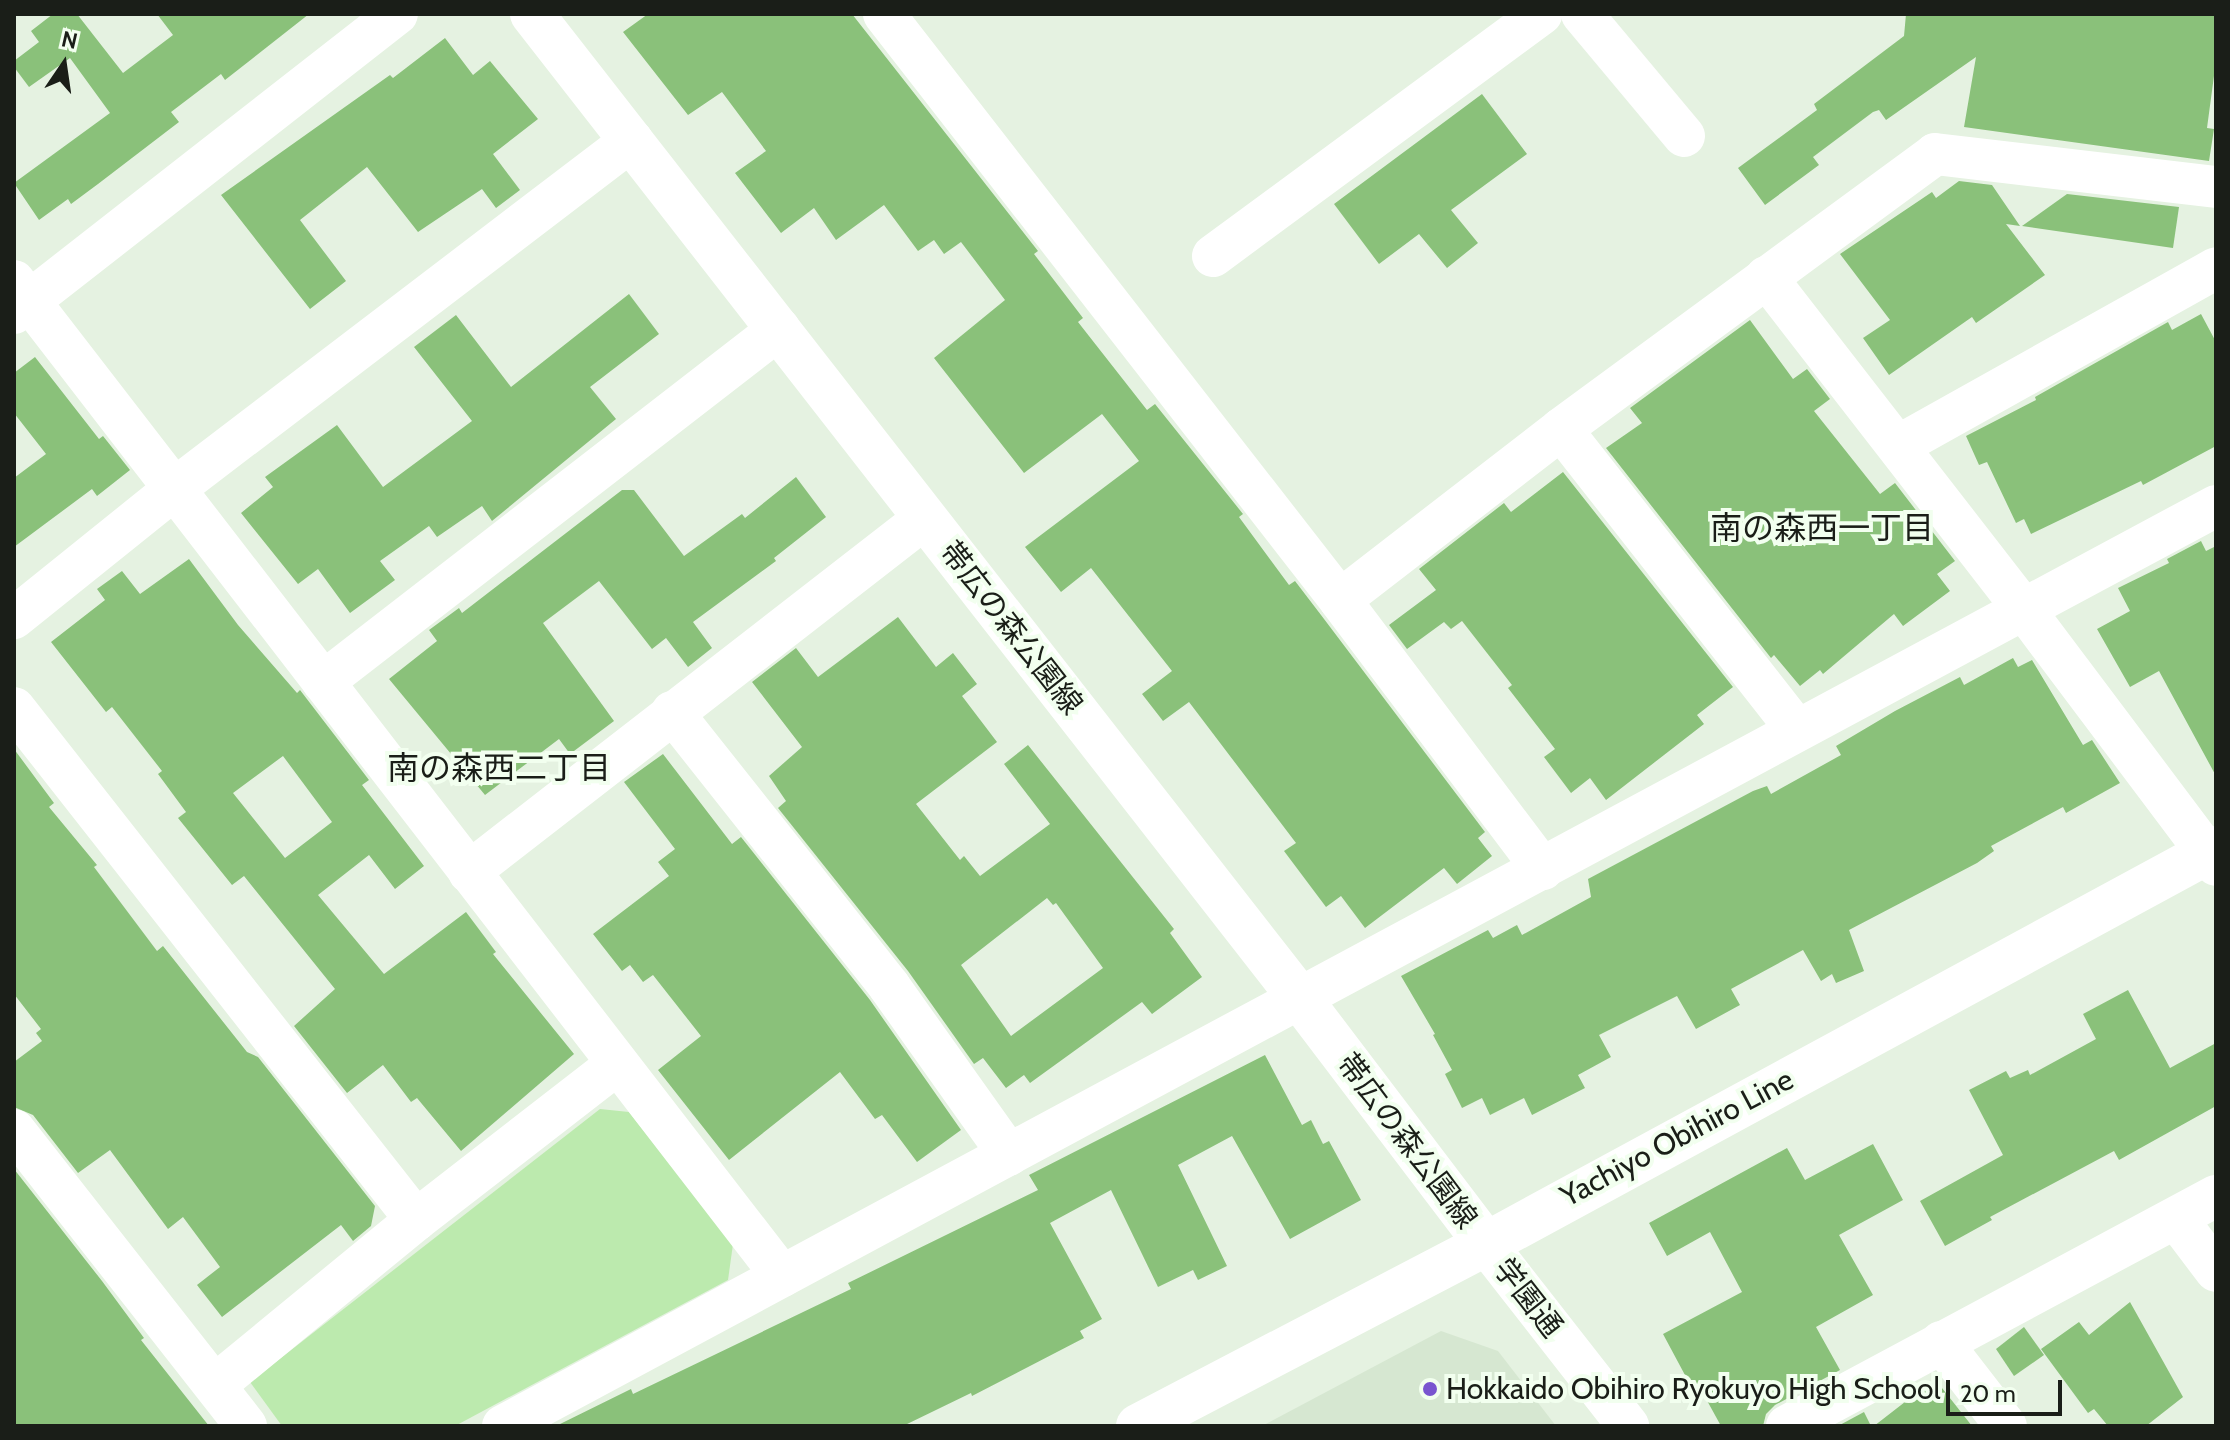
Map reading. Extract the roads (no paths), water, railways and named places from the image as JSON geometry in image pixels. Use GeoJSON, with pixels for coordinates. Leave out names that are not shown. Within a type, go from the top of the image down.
{"type":"FeatureCollection","features":[{"type":"Feature","properties":{"kind":"main road","name":"帯広の森公園線"},"geometry":{"type":"LineString","coordinates":[[532,14],[1298,996],[1486,1244]]}},
{"type":"Feature","properties":{"kind":"main road","name":"Yachiyo Obihiro Line"},"geometry":{"type":"LineString","coordinates":[[1138,1426],[1486,1244],[2213,855]]}},
{"type":"Feature","properties":{"kind":"street"},"geometry":{"type":"LineString","coordinates":[[397,14],[19,298],[323,682],[782,1276]]}},
{"type":"Feature","properties":{"kind":"street"},"geometry":{"type":"LineString","coordinates":[[884,14],[1340,600],[1543,869]]}},
{"type":"Feature","properties":{"kind":"street"},"geometry":{"type":"LineString","coordinates":[[1213,256],[1541,14]]}},
{"type":"Feature","properties":{"kind":"street"},"geometry":{"type":"LineString","coordinates":[[1582,14],[1684,136]]}},
{"type":"Feature","properties":{"kind":"street"},"geometry":{"type":"LineString","coordinates":[[14,618],[173,490],[632,140]]}},
{"type":"Feature","properties":{"kind":"street"},"geometry":{"type":"LineString","coordinates":[[1340,600],[1561,429],[1935,154],[2216,187]]}},
{"type":"Feature","properties":{"kind":"street"},"geometry":{"type":"LineString","coordinates":[[1898,446],[2216,268]]}},
{"type":"Feature","properties":{"kind":"street"},"geometry":{"type":"LineString","coordinates":[[1766,277],[2213,855]]}},
{"type":"Feature","properties":{"kind":"street"},"geometry":{"type":"LineString","coordinates":[[323,682],[779,329]]}},
{"type":"Feature","properties":{"kind":"street"},"geometry":{"type":"LineString","coordinates":[[1561,429],[1797,730]]}},
{"type":"Feature","properties":{"kind":"street"},"geometry":{"type":"LineString","coordinates":[[503,1426],[1298,996],[1543,869],[2216,506]]}},
{"type":"Feature","properties":{"kind":"street"},"geometry":{"type":"LineString","coordinates":[[469,872],[925,518]]}},
{"type":"Feature","properties":{"kind":"street"},"geometry":{"type":"LineString","coordinates":[[14,708],[416,1220]]}},
{"type":"Feature","properties":{"kind":"street"},"geometry":{"type":"LineString","coordinates":[[672,712],[889,986],[1009,1155]]}},
{"type":"Feature","properties":{"kind":"street"},"geometry":{"type":"LineString","coordinates":[[215,1385],[416,1220],[617,1064]]}},
{"type":"Feature","properties":{"kind":"street"},"geometry":{"type":"LineString","coordinates":[[14,1130],[246,1426]]}},
{"type":"Feature","properties":{"kind":"street"},"geometry":{"type":"LineString","coordinates":[[1787,1426],[2216,1196]]}},
{"type":"Feature","properties":{"kind":"street"},"geometry":{"type":"LineString","coordinates":[[2176,1218],[2216,1271]]}},
{"type":"Feature","properties":{"kind":"street","name":"学園通"},"geometry":{"type":"LineString","coordinates":[[1486,1244],[1628,1426]]}},
{"type":"Feature","properties":{"kind":"street"},"geometry":{"type":"LineString","coordinates":[[1941,1342],[2006,1426]]}},
{"type":"Feature","properties":{"kind":"place","name":"Hokkaido Obihiro Ryokuyo High School"},"geometry":{"type":"Point","coordinates":[1430,1389]}},
{"type":"Feature","properties":{"kind":"district","name":"南の森西一丁目"},"geometry":{"type":"Point","coordinates":[1822,528]}},
{"type":"Feature","properties":{"kind":"district","name":"南の森西二丁目"},"geometry":{"type":"Point","coordinates":[499,768]}}]}
